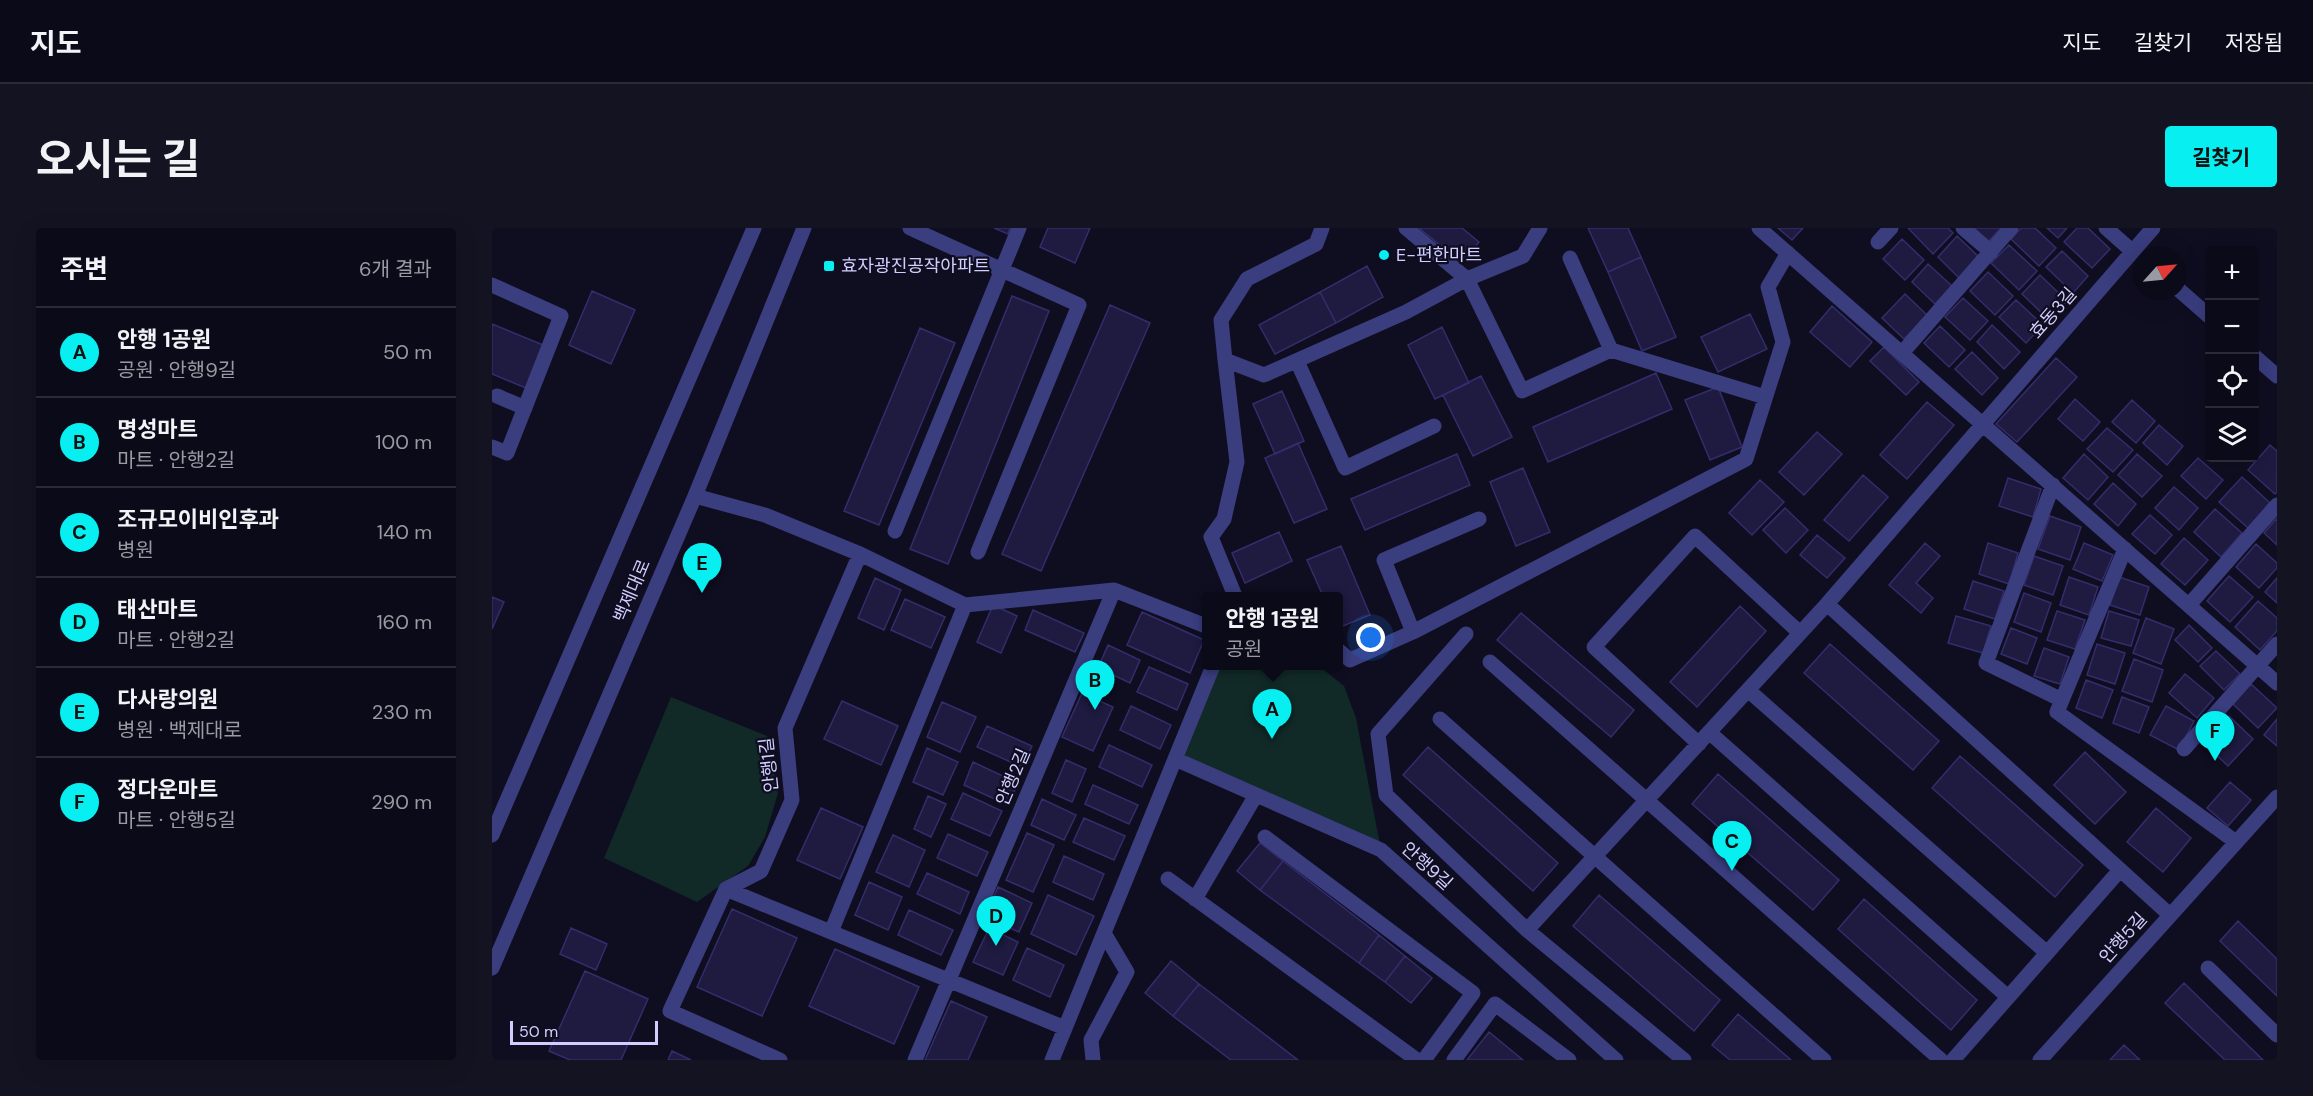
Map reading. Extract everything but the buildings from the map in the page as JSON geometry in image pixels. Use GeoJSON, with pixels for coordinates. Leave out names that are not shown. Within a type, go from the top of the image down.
{"type":"FeatureCollection","features":[{"type":"Feature","properties":{"kind":"street","name":"백제대로"},"geometry":{"type":"LineString","coordinates":[[492,835],[754,228]]}},
{"type":"Feature","properties":{"kind":"street","name":"백제대로"},"geometry":{"type":"LineString","coordinates":[[492,968],[695,495],[804,228]]}},
{"type":"Feature","properties":{"kind":"street"},"geometry":{"type":"LineString","coordinates":[[910,228],[1080,305],[978,552]]}},
{"type":"Feature","properties":{"kind":"street"},"geometry":{"type":"LineString","coordinates":[[895,531],[1019,228]]}},
{"type":"Feature","properties":{"kind":"street"},"geometry":{"type":"LineString","coordinates":[[1233,592],[1211,537],[1224,519],[1237,462],[1221,320],[1247,279],[1316,244],[1322,228]]}},
{"type":"Feature","properties":{"kind":"street"},"geometry":{"type":"LineString","coordinates":[[1406,228],[1467,279],[1522,391],[1611,350],[1765,397]]}},
{"type":"Feature","properties":{"kind":"street"},"geometry":{"type":"LineString","coordinates":[[1225,360],[1264,375],[1406,312],[1467,279],[1523,256],[1540,228]]}},
{"type":"Feature","properties":{"kind":"street"},"geometry":{"type":"LineString","coordinates":[[1759,228],[2277,683]]}},
{"type":"Feature","properties":{"kind":"street"},"geometry":{"type":"LineString","coordinates":[[1878,242],[1891,228]]}},
{"type":"Feature","properties":{"kind":"street"},"geometry":{"type":"LineString","coordinates":[[1963,228],[1991,252]]}},
{"type":"Feature","properties":{"kind":"street"},"geometry":{"type":"LineString","coordinates":[[1902,353],[2011,228]]}},
{"type":"Feature","properties":{"kind":"street"},"geometry":{"type":"LineString","coordinates":[[2106,228],[2132,252]]}},
{"type":"Feature","properties":{"kind":"street","name":"효동3길"},"geometry":{"type":"LineString","coordinates":[[1527,930],[1827,604],[2153,228]]}},
{"type":"Feature","properties":{"kind":"street"},"geometry":{"type":"LineString","coordinates":[[1343,654],[1350,660],[1413,632],[1746,459],[1783,342],[1768,287],[1788,253]]}},
{"type":"Feature","properties":{"kind":"street"},"geometry":{"type":"LineString","coordinates":[[1570,258],[1611,350]]}},
{"type":"Feature","properties":{"kind":"street"},"geometry":{"type":"LineString","coordinates":[[492,285],[561,316],[507,453],[492,447]]}},
{"type":"Feature","properties":{"kind":"street"},"geometry":{"type":"LineString","coordinates":[[2187,298],[2205,313]]}},
{"type":"Feature","properties":{"kind":"street"},"geometry":{"type":"LineString","coordinates":[[2259,360],[2277,376]]}},
{"type":"Feature","properties":{"kind":"street"},"geometry":{"type":"LineString","coordinates":[[1297,361],[1345,468],[1434,426]]}},
{"type":"Feature","properties":{"kind":"street"},"geometry":{"type":"LineString","coordinates":[[497,396],[525,408]]}},
{"type":"Feature","properties":{"kind":"street"},"geometry":{"type":"LineString","coordinates":[[2053,485],[1986,663],[2062,700]]}},
{"type":"Feature","properties":{"kind":"street"},"geometry":{"type":"LineString","coordinates":[[695,495],[765,515],[860,554],[965,605],[1114,590],[1202,624]]}},
{"type":"Feature","properties":{"kind":"street"},"geometry":{"type":"LineString","coordinates":[[2189,605],[2277,505]]}},
{"type":"Feature","properties":{"kind":"street"},"geometry":{"type":"LineString","coordinates":[[1413,632],[1384,560],[1479,519]]}},
{"type":"Feature","properties":{"kind":"street"},"geometry":{"type":"LineString","coordinates":[[1800,633],[1695,536],[1594,647],[2008,997]]}},
{"type":"Feature","properties":{"kind":"street"},"geometry":{"type":"LineString","coordinates":[[2125,549],[2057,712],[2236,842]]}},
{"type":"Feature","properties":{"kind":"street","name":"안행1길"},"geometry":{"type":"LineString","coordinates":[[726,889],[761,871],[792,800],[785,728],[860,554]]}},
{"type":"Feature","properties":{"kind":"street","name":"안행2길"},"geometry":{"type":"LineString","coordinates":[[915,1060],[1114,590]]}},
{"type":"Feature","properties":{"kind":"street"},"geometry":{"type":"LineString","coordinates":[[1827,604],[2170,915]]}},
{"type":"Feature","properties":{"kind":"street"},"geometry":{"type":"LineString","coordinates":[[831,932],[965,605]]}},
{"type":"Feature","properties":{"kind":"street"},"geometry":{"type":"LineString","coordinates":[[1466,634],[1378,734],[1386,795],[1527,930],[1684,1060]]}},
{"type":"Feature","properties":{"kind":"street"},"geometry":{"type":"LineString","coordinates":[[2184,749],[2277,644]]}},
{"type":"Feature","properties":{"kind":"street"},"geometry":{"type":"LineString","coordinates":[[1490,663],[1941,1060]]}},
{"type":"Feature","properties":{"kind":"street"},"geometry":{"type":"LineString","coordinates":[[1052,1060],[1211,670]]}},
{"type":"Feature","properties":{"kind":"street"},"geometry":{"type":"LineString","coordinates":[[1748,690],[2047,953]]}},
{"type":"Feature","properties":{"kind":"street"},"geometry":{"type":"LineString","coordinates":[[1440,718],[1824,1060]]}},
{"type":"Feature","properties":{"kind":"street","name":"안행9길"},"geometry":{"type":"LineString","coordinates":[[1175,759],[1381,850],[1616,1060]]}},
{"type":"Feature","properties":{"kind":"street"},"geometry":{"type":"LineString","coordinates":[[1195,899],[1256,795]]}},
{"type":"Feature","properties":{"kind":"street","name":"안행5길"},"geometry":{"type":"LineString","coordinates":[[2040,1060],[2277,797]]}},
{"type":"Feature","properties":{"kind":"street"},"geometry":{"type":"LineString","coordinates":[[1265,837],[1473,993],[1424,1060]]}},
{"type":"Feature","properties":{"kind":"street"},"geometry":{"type":"LineString","coordinates":[[1953,1060],[2120,870]]}},
{"type":"Feature","properties":{"kind":"street"},"geometry":{"type":"LineString","coordinates":[[1168,879],[1417,1060]]}},
{"type":"Feature","properties":{"kind":"street"},"geometry":{"type":"LineString","coordinates":[[780,1060],[670,1011],[726,889],[1065,1028]]}},
{"type":"Feature","properties":{"kind":"street"},"geometry":{"type":"LineString","coordinates":[[1093,1060],[1091,1040],[1127,972],[1104,933]]}},
{"type":"Feature","properties":{"kind":"street"},"geometry":{"type":"LineString","coordinates":[[2208,968],[2277,1035]]}},
{"type":"Feature","properties":{"kind":"street"},"geometry":{"type":"LineString","coordinates":[[1454,1060],[1495,1004],[1569,1060]]}},
{"type":"Feature","properties":{"kind":"green space"},"geometry":{"type":"Polygon","coordinates":[[[1211,670],[1324,670],[1344,686],[1356,718],[1381,850],[1175,759],[1211,670]]]}},
{"type":"Feature","properties":{"kind":"green space"},"geometry":{"type":"Polygon","coordinates":[[[671,697],[767,736],[778,793],[765,837],[748,866],[697,902],[604,858],[671,697]]]}},
{"type":"Feature","properties":{"kind":"place","name":"E-편한마트"},"geometry":{"type":"Point","coordinates":[1384,255]}},
{"type":"Feature","properties":{"kind":"place","name":"효자광진공작아파트"},"geometry":{"type":"Point","coordinates":[829,266]}},
{"type":"Feature","properties":{"kind":"place","name":"다사랑의원"},"geometry":{"type":"Point","coordinates":[702,593]}},
{"type":"Feature","properties":{"kind":"place","name":"명성마트"},"geometry":{"type":"Point","coordinates":[1095,710]}},
{"type":"Feature","properties":{"kind":"place","name":"안행 1공원"},"geometry":{"type":"Point","coordinates":[1272,739]}},
{"type":"Feature","properties":{"kind":"place","name":"정다운마트"},"geometry":{"type":"Point","coordinates":[2215,761]}},
{"type":"Feature","properties":{"kind":"place","name":"조규모이비인후과"},"geometry":{"type":"Point","coordinates":[1732,871]}},
{"type":"Feature","properties":{"kind":"place","name":"태산마트"},"geometry":{"type":"Point","coordinates":[996,946]}}]}
